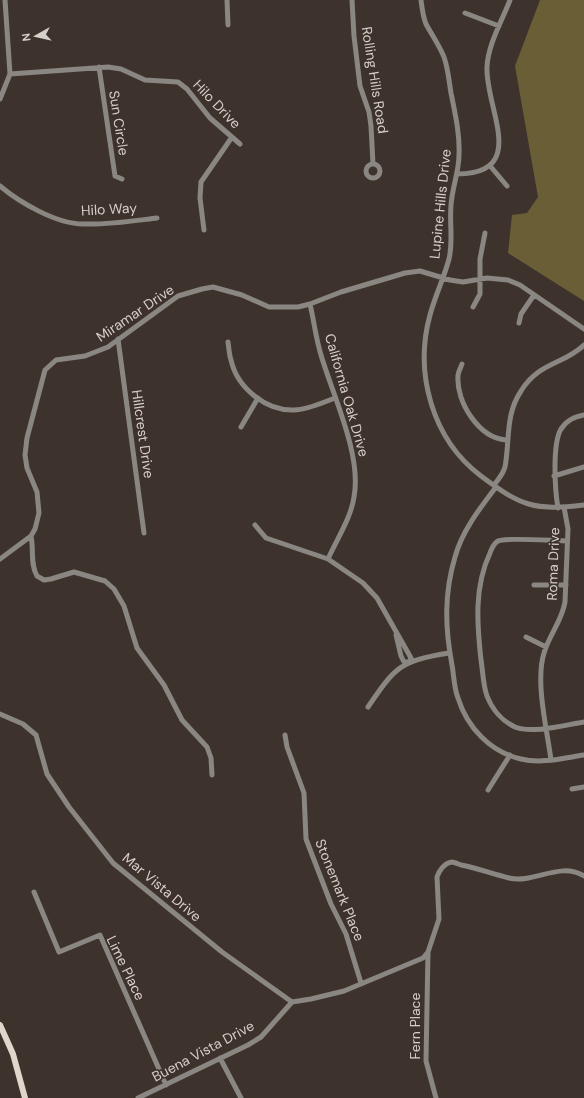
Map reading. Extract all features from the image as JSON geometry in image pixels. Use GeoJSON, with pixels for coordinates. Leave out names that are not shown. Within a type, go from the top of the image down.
{"type":"FeatureCollection","features":[{"type":"Feature","properties":{"kind":"main road"},"geometry":{"type":"LineString","coordinates":[[0,1025],[14,1054],[25,1098]]}},
{"type":"Feature","properties":{"kind":"street"},"geometry":{"type":"LineString","coordinates":[[0,98],[10,74],[5,0]]}},
{"type":"Feature","properties":{"kind":"street"},"geometry":{"type":"LineString","coordinates":[[227,0],[228,25]]}},
{"type":"Feature","properties":{"kind":"street","name":"Rolling Hills Road"},"geometry":{"type":"LineString","coordinates":[[352,0],[354,36],[360,86],[369,112],[373,164]]}},
{"type":"Feature","properties":{"kind":"street","name":"Lupine Hills Drive"},"geometry":{"type":"LineString","coordinates":[[421,0],[426,23],[439,46],[446,64],[458,132],[459,155],[450,218],[451,248],[430,314],[425,336],[425,361],[430,399],[440,427],[450,444],[472,469],[495,486],[519,501],[540,508],[558,508],[584,505]]}},
{"type":"Feature","properties":{"kind":"street"},"geometry":{"type":"LineString","coordinates":[[457,174],[480,172],[491,167],[497,158],[500,146],[487,65],[490,50],[510,0]]}},
{"type":"Feature","properties":{"kind":"street"},"geometry":{"type":"LineString","coordinates":[[465,13],[499,26]]}},
{"type":"Feature","properties":{"kind":"street","name":"Sun Circle"},"geometry":{"type":"LineString","coordinates":[[99,67],[115,176],[122,180]]}},
{"type":"Feature","properties":{"kind":"street","name":"Hilo Drive"},"geometry":{"type":"LineString","coordinates":[[10,74],[108,67],[121,69],[145,80],[178,82],[187,89],[210,118],[240,144]]}},
{"type":"Feature","properties":{"kind":"street"},"geometry":{"type":"LineString","coordinates":[[204,230],[200,198],[201,182],[232,137]]}},
{"type":"Feature","properties":{"kind":"street"},"geometry":{"type":"LineString","coordinates":[[491,167],[507,186]]}},
{"type":"Feature","properties":{"kind":"street","name":"Hilo Way"},"geometry":{"type":"LineString","coordinates":[[0,186],[26,205],[78,224],[119,223],[157,218]]}},
{"type":"Feature","properties":{"kind":"street"},"geometry":{"type":"LineString","coordinates":[[473,307],[480,294],[480,259],[485,233]]}},
{"type":"Feature","properties":{"kind":"street","name":"Miramar Drive"},"geometry":{"type":"LineString","coordinates":[[31,536],[35,529],[40,505],[37,492],[27,468],[25,455],[27,438],[43,374],[52,362],[56,360],[85,356],[100,350],[118,339],[178,296],[213,287],[228,290],[269,307],[298,307],[341,292],[405,273],[420,271],[442,278],[463,282],[487,278],[508,280],[520,285],[584,329]]}},
{"type":"Feature","properties":{"kind":"street"},"geometry":{"type":"LineString","coordinates":[[519,323],[521,314],[534,295]]}},
{"type":"Feature","properties":{"kind":"street","name":"California Oak Drive"},"geometry":{"type":"LineString","coordinates":[[310,304],[321,353],[354,455],[356,476],[354,498],[347,519],[328,559]]}},
{"type":"Feature","properties":{"kind":"street","name":"Hillcrest Drive"},"geometry":{"type":"LineString","coordinates":[[118,339],[144,533]]}},
{"type":"Feature","properties":{"kind":"street"},"geometry":{"type":"LineString","coordinates":[[228,342],[231,362],[241,382],[258,398],[272,407],[294,410],[335,398]]}},
{"type":"Feature","properties":{"kind":"street"},"geometry":{"type":"LineString","coordinates":[[584,345],[568,357],[542,369],[529,380],[514,404],[509,417],[504,468],[495,486],[476,513],[462,537],[455,556],[447,587],[446,608],[449,653],[458,698],[466,718],[479,735],[492,746],[521,759],[551,760],[584,755]]}},
{"type":"Feature","properties":{"kind":"street"},"geometry":{"type":"LineString","coordinates":[[462,364],[458,375],[464,404],[471,416],[487,434],[499,440],[506,440]]}},
{"type":"Feature","properties":{"kind":"street"},"geometry":{"type":"LineString","coordinates":[[241,427],[258,398]]}},
{"type":"Feature","properties":{"kind":"street"},"geometry":{"type":"LineString","coordinates":[[558,508],[554,476],[561,429],[569,420],[584,415]]}},
{"type":"Feature","properties":{"kind":"street"},"geometry":{"type":"LineString","coordinates":[[554,476],[584,467]]}},
{"type":"Feature","properties":{"kind":"street","name":"Roma Drive"},"geometry":{"type":"LineString","coordinates":[[551,760],[540,678],[546,647],[563,614],[566,585],[568,529],[564,507]]}},
{"type":"Feature","properties":{"kind":"street"},"geometry":{"type":"LineString","coordinates":[[255,525],[266,538],[328,559],[363,583],[386,612],[396,635],[411,658],[387,678],[368,707]]}},
{"type":"Feature","properties":{"kind":"street"},"geometry":{"type":"LineString","coordinates":[[0,559],[31,536],[33,545],[32,568],[37,576],[44,580],[74,572],[105,581],[114,589],[124,606],[137,648],[164,685],[182,720],[207,747],[211,758],[212,775]]}},
{"type":"Feature","properties":{"kind":"street"},"geometry":{"type":"LineString","coordinates":[[567,541],[531,541],[509,538],[497,541],[484,567],[479,590],[478,636],[484,688],[487,697],[501,718],[524,730],[584,722]]}},
{"type":"Feature","properties":{"kind":"street"},"geometry":{"type":"LineString","coordinates":[[534,585],[566,585]]}},
{"type":"Feature","properties":{"kind":"street"},"geometry":{"type":"LineString","coordinates":[[396,635],[401,656],[406,662]]}},
{"type":"Feature","properties":{"kind":"street"},"geometry":{"type":"LineString","coordinates":[[526,637],[546,647]]}},
{"type":"Feature","properties":{"kind":"street"},"geometry":{"type":"LineString","coordinates":[[406,662],[422,657],[449,653]]}},
{"type":"Feature","properties":{"kind":"street","name":"Mar Vista Drive"},"geometry":{"type":"LineString","coordinates":[[0,714],[23,724],[36,735],[47,774],[69,807],[114,862],[222,952],[292,1002]]}},
{"type":"Feature","properties":{"kind":"street","name":"Stonemark Place"},"geometry":{"type":"LineString","coordinates":[[285,735],[287,747],[304,793],[306,839],[331,904],[346,934],[361,984]]}},
{"type":"Feature","properties":{"kind":"street"},"geometry":{"type":"LineString","coordinates":[[488,790],[510,755]]}},
{"type":"Feature","properties":{"kind":"street"},"geometry":{"type":"LineString","coordinates":[[572,789],[584,787]]}},
{"type":"Feature","properties":{"kind":"street"},"geometry":{"type":"LineString","coordinates":[[292,1002],[333,994],[361,984],[414,962],[428,952],[439,920],[437,877],[439,871],[452,862],[516,879],[527,879],[568,870],[584,876]]}},
{"type":"Feature","properties":{"kind":"street","name":"Lime Place"},"geometry":{"type":"LineString","coordinates":[[34,892],[60,952],[100,935],[166,1085]]}},
{"type":"Feature","properties":{"kind":"street","name":"Fern Place"},"geometry":{"type":"LineString","coordinates":[[428,952],[426,1061],[436,1098]]}},
{"type":"Feature","properties":{"kind":"street","name":"Buena Vista Drive"},"geometry":{"type":"LineString","coordinates":[[138,1098],[261,1037],[292,1002]]}},
{"type":"Feature","properties":{"kind":"street"},"geometry":{"type":"LineString","coordinates":[[220,1058],[241,1098]]}},
{"type":"Feature","properties":{"kind":"shaded area"},"geometry":{"type":"Polygon","coordinates":[[[540,0],[584,0],[584,301],[508,253],[512,215],[527,213],[538,197],[515,66],[540,0]]]}}]}
